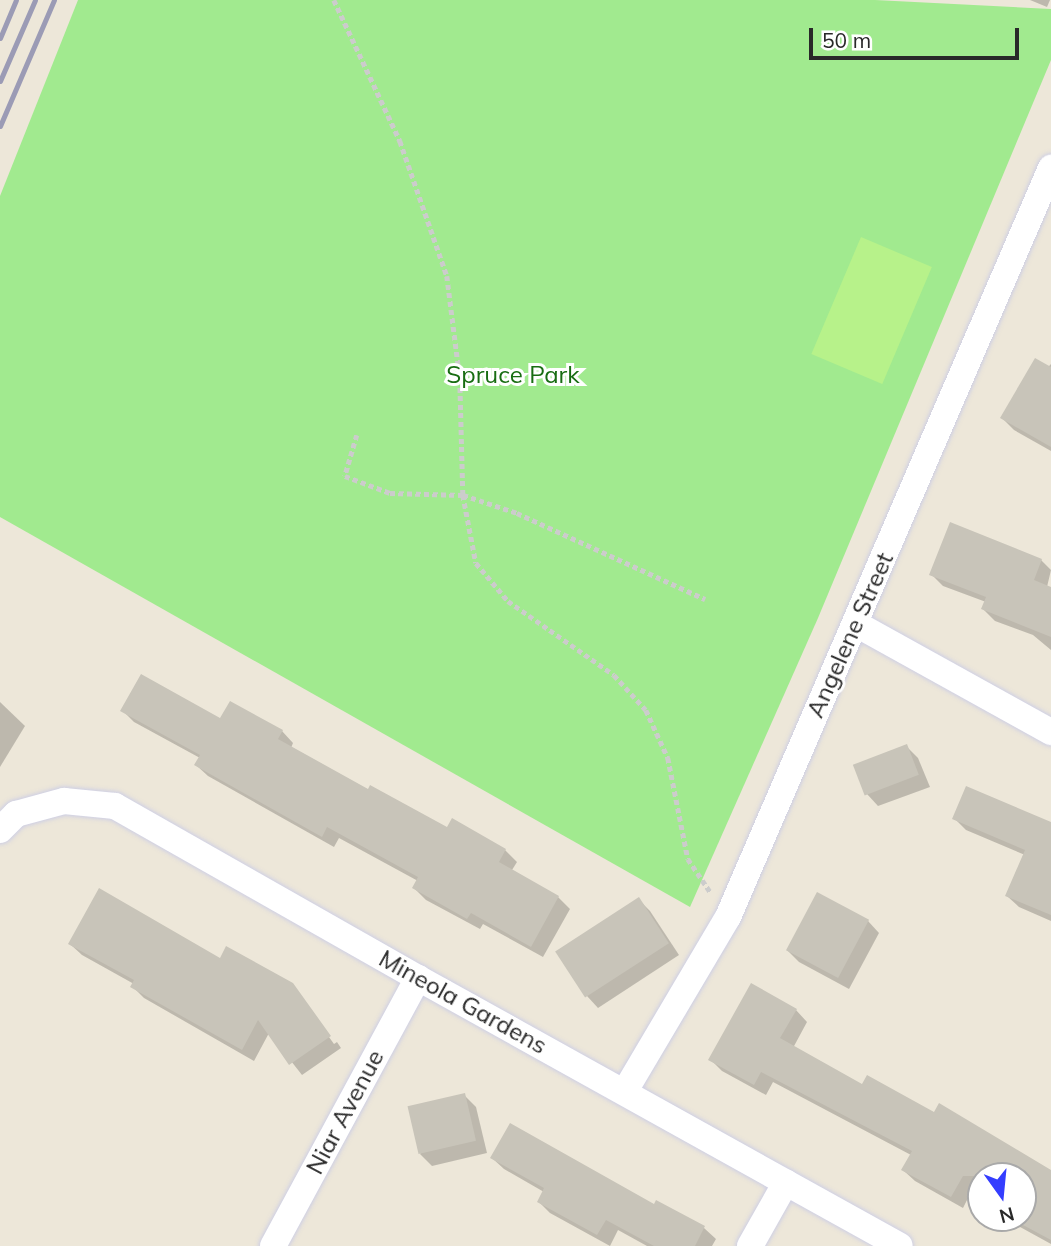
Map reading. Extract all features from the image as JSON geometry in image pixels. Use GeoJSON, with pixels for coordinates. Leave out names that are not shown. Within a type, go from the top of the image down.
{"type":"FeatureCollection","features":[{"type":"Feature","properties":{"kind":"street","name":"Angelene Street"},"geometry":{"type":"LineString","coordinates":[[625,1091],[728,917],[1051,168]]}},
{"type":"Feature","properties":{"kind":"street"},"geometry":{"type":"LineString","coordinates":[[856,624],[1051,732]]}},
{"type":"Feature","properties":{"kind":"street","name":"Mineola Gardens"},"geometry":{"type":"LineString","coordinates":[[8,822],[64,801],[115,806],[900,1246]]}},
{"type":"Feature","properties":{"kind":"street","name":"Niar Avenue"},"geometry":{"type":"LineString","coordinates":[[273,1246],[418,978]]}},
{"type":"Feature","properties":{"kind":"street"},"geometry":{"type":"LineString","coordinates":[[750,1246],[786,1182]]}},
{"type":"Feature","properties":{"kind":"path"},"geometry":{"type":"LineString","coordinates":[[334,0],[400,141],[447,276],[460,379],[463,495],[476,563],[508,601],[614,675],[646,710],[668,758],[688,859],[728,917]]}},
{"type":"Feature","properties":{"kind":"path"},"geometry":{"type":"LineString","coordinates":[[357,435],[345,476],[390,493],[463,495],[517,513],[705,599]]}},
{"type":"Feature","properties":{"kind":"green space","name":"Spruce Park"},"geometry":{"type":"Polygon","coordinates":[[[78,0],[875,0],[1051,9],[1051,60],[818,618],[690,907],[0,517],[0,196],[78,0]]]}},
{"type":"Feature","properties":{"kind":"green space"},"geometry":{"type":"Polygon","coordinates":[[[861,237],[932,267],[882,384],[811,354],[861,237]]]}},
{"type":"Feature","properties":{"kind":"building"},"geometry":{"type":"Polygon","coordinates":[[[1035,358],[1051,367],[1051,447],[1000,418],[1035,358]]]}},
{"type":"Feature","properties":{"kind":"building"},"geometry":{"type":"Polygon","coordinates":[[[950,522],[1042,559],[1034,580],[1051,587],[1051,637],[981,609],[986,597],[929,575],[950,522]]]}},
{"type":"Feature","properties":{"kind":"building"},"geometry":{"type":"Polygon","coordinates":[[[141,674],[220,718],[230,701],[283,730],[278,739],[368,789],[370,785],[447,827],[452,818],[506,849],[499,862],[559,896],[531,947],[471,913],[467,919],[412,888],[418,877],[327,827],[322,837],[194,765],[200,755],[120,711],[141,674]]]}},
{"type":"Feature","properties":{"kind":"building"},"geometry":{"type":"Polygon","coordinates":[[[907,744],[919,775],[865,796],[853,765],[907,744]]]}},
{"type":"Feature","properties":{"kind":"building"},"geometry":{"type":"Polygon","coordinates":[[[966,786],[1051,822],[1051,915],[1005,896],[1025,850],[952,819],[966,786]]]}},
{"type":"Feature","properties":{"kind":"building"},"geometry":{"type":"Polygon","coordinates":[[[99,888],[220,958],[226,946],[293,983],[331,1036],[289,1065],[258,1020],[242,1050],[130,987],[134,980],[68,944],[99,888]]]}},
{"type":"Feature","properties":{"kind":"building"},"geometry":{"type":"Polygon","coordinates":[[[817,892],[869,920],[838,978],[786,950],[817,892]]]}},
{"type":"Feature","properties":{"kind":"building"},"geometry":{"type":"Polygon","coordinates":[[[639,897],[669,943],[585,998],[555,951],[639,897]]]}},
{"type":"Feature","properties":{"kind":"building"},"geometry":{"type":"Polygon","coordinates":[[[751,983],[797,1009],[780,1038],[862,1084],[867,1075],[934,1112],[939,1103],[1051,1170],[1051,1240],[1036,1232],[1037,1162],[967,1162],[967,1176],[963,1176],[951,1197],[901,1170],[912,1151],[761,1072],[754,1085],[708,1060],[751,983]]]}},
{"type":"Feature","properties":{"kind":"building"},"geometry":{"type":"Polygon","coordinates":[[[465,1093],[476,1141],[419,1154],[408,1106],[465,1093]]]}},
{"type":"Feature","properties":{"kind":"building"},"geometry":{"type":"Polygon","coordinates":[[[510,1123],[654,1204],[656,1200],[705,1226],[695,1246],[654,1246],[606,1220],[597,1235],[537,1202],[544,1188],[490,1158],[510,1123]]]}},
{"type":"Feature","properties":{"kind":"railway"},"geometry":{"type":"LineString","coordinates":[[0,38],[16,0]]}},
{"type":"Feature","properties":{"kind":"railway"},"geometry":{"type":"LineString","coordinates":[[0,81],[35,0]]}},
{"type":"Feature","properties":{"kind":"railway"},"geometry":{"type":"LineString","coordinates":[[0,126],[54,0]]}}]}
